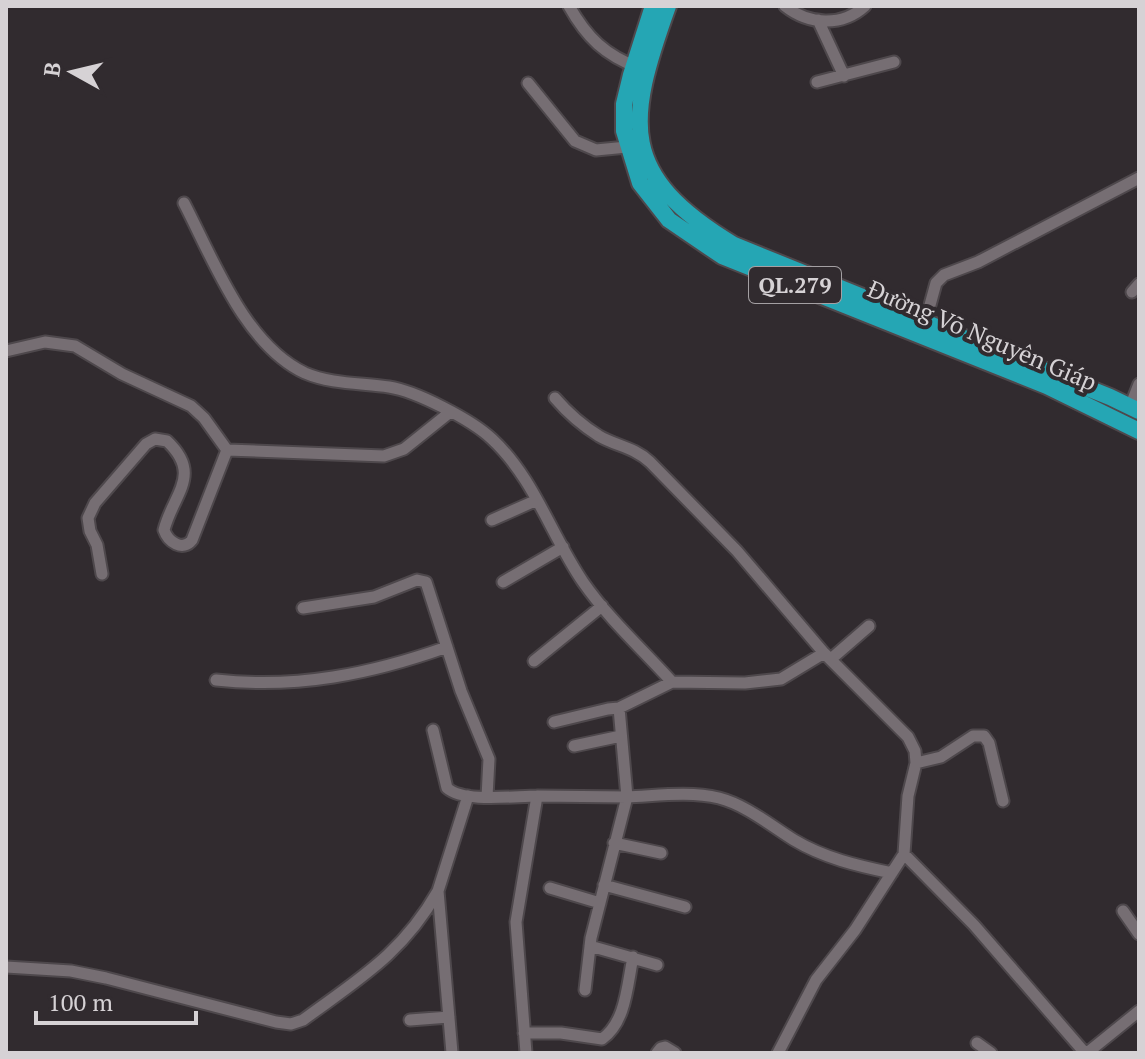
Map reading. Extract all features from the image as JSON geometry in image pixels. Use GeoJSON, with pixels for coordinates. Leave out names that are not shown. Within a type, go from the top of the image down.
{"type":"FeatureCollection","features":[{"type":"Feature","properties":{"kind":"highway","name":"Đường Võ Nguyên Giáp"},"geometry":{"type":"LineString","coordinates":[[653,6],[640,69],[638,117],[641,144],[646,160],[665,193],[684,211],[734,245],[924,329],[1139,431]]}},
{"type":"Feature","properties":{"kind":"highway","name":"Đường Võ Nguyên Giáp"},"geometry":{"type":"LineString","coordinates":[[668,6],[624,104],[624,131],[640,183],[669,220],[722,256],[1135,409]]}},
{"type":"Feature","properties":{"kind":"street"},"geometry":{"type":"LineString","coordinates":[[569,6],[579,24],[612,58],[640,69]]}},
{"type":"Feature","properties":{"kind":"street"},"geometry":{"type":"LineString","coordinates":[[785,6],[818,20],[836,22],[865,6]]}},
{"type":"Feature","properties":{"kind":"street"},"geometry":{"type":"LineString","coordinates":[[818,20],[844,76]]}},
{"type":"Feature","properties":{"kind":"street"},"geometry":{"type":"LineString","coordinates":[[817,82],[894,62]]}},
{"type":"Feature","properties":{"kind":"street"},"geometry":{"type":"LineString","coordinates":[[528,83],[575,141],[596,150],[627,147]]}},
{"type":"Feature","properties":{"kind":"street"},"geometry":{"type":"LineString","coordinates":[[924,329],[936,283],[944,275],[978,262],[1139,178]]}},
{"type":"Feature","properties":{"kind":"street"},"geometry":{"type":"LineString","coordinates":[[184,203],[248,323],[294,366],[320,378],[413,393],[489,436],[506,453],[602,606],[672,682]]}},
{"type":"Feature","properties":{"kind":"street"},"geometry":{"type":"LineString","coordinates":[[6,351],[45,342],[75,346],[122,374],[191,406],[204,418],[227,450]]}},
{"type":"Feature","properties":{"kind":"street"},"geometry":{"type":"LineString","coordinates":[[1135,409],[1139,384]]}},
{"type":"Feature","properties":{"kind":"street"},"geometry":{"type":"LineString","coordinates":[[555,398],[564,409],[601,437],[639,452],[650,462],[737,551],[828,656],[908,737],[915,751],[904,854],[855,930],[816,980],[778,1053]]}},
{"type":"Feature","properties":{"kind":"street"},"geometry":{"type":"LineString","coordinates":[[227,450],[384,456],[404,449],[449,413]]}},
{"type":"Feature","properties":{"kind":"street"},"geometry":{"type":"LineString","coordinates":[[102,574],[88,518],[95,503],[146,444],[155,439],[167,441],[184,463],[185,480],[164,530],[168,539],[182,547],[192,540],[227,450]]}},
{"type":"Feature","properties":{"kind":"street"},"geometry":{"type":"LineString","coordinates":[[492,520],[537,500]]}},
{"type":"Feature","properties":{"kind":"street"},"geometry":{"type":"LineString","coordinates":[[503,582],[563,547]]}},
{"type":"Feature","properties":{"kind":"street"},"geometry":{"type":"LineString","coordinates":[[303,608],[369,598],[422,580],[429,586],[472,721],[489,759],[487,797]]}},
{"type":"Feature","properties":{"kind":"street"},"geometry":{"type":"LineString","coordinates":[[534,661],[602,606]]}},
{"type":"Feature","properties":{"kind":"street"},"geometry":{"type":"LineString","coordinates":[[554,722],[619,708],[672,682],[745,683],[781,679],[828,656],[869,626]]}},
{"type":"Feature","properties":{"kind":"street"},"geometry":{"type":"LineString","coordinates":[[216,680],[272,684],[378,670],[447,647]]}},
{"type":"Feature","properties":{"kind":"street"},"geometry":{"type":"LineString","coordinates":[[585,990],[590,946],[627,797],[619,708]]}},
{"type":"Feature","properties":{"kind":"street"},"geometry":{"type":"LineString","coordinates":[[433,730],[447,788],[451,793],[487,797],[686,795],[721,799],[761,818],[796,841],[836,859],[892,873]]}},
{"type":"Feature","properties":{"kind":"street"},"geometry":{"type":"LineString","coordinates":[[574,746],[621,736]]}},
{"type":"Feature","properties":{"kind":"street"},"geometry":{"type":"LineString","coordinates":[[916,763],[941,757],[973,736],[984,736],[989,743],[1003,801]]}},
{"type":"Feature","properties":{"kind":"street"},"geometry":{"type":"LineString","coordinates":[[6,967],[71,971],[106,978],[281,1024],[303,1020],[392,953],[416,927],[438,891],[468,796]]}},
{"type":"Feature","properties":{"kind":"street"},"geometry":{"type":"LineString","coordinates":[[526,1053],[516,922],[537,796]]}},
{"type":"Feature","properties":{"kind":"street"},"geometry":{"type":"LineString","coordinates":[[614,843],[661,853]]}},
{"type":"Feature","properties":{"kind":"street"},"geometry":{"type":"LineString","coordinates":[[904,854],[946,894],[1086,1053],[1139,1011]]}},
{"type":"Feature","properties":{"kind":"street"},"geometry":{"type":"LineString","coordinates":[[604,885],[685,907]]}},
{"type":"Feature","properties":{"kind":"street"},"geometry":{"type":"LineString","coordinates":[[550,888],[600,903]]}},
{"type":"Feature","properties":{"kind":"street"},"geometry":{"type":"LineString","coordinates":[[438,891],[452,1053]]}},
{"type":"Feature","properties":{"kind":"street"},"geometry":{"type":"LineString","coordinates":[[1123,911],[1139,934]]}},
{"type":"Feature","properties":{"kind":"street"},"geometry":{"type":"LineString","coordinates":[[590,946],[657,965]]}},
{"type":"Feature","properties":{"kind":"street"},"geometry":{"type":"LineString","coordinates":[[524,1033],[561,1033],[602,1039],[615,1030],[633,957]]}},
{"type":"Feature","properties":{"kind":"street"},"geometry":{"type":"LineString","coordinates":[[410,1020],[449,1017]]}},
{"type":"Feature","properties":{"kind":"street"},"geometry":{"type":"LineString","coordinates":[[977,1043],[991,1053]]}},
{"type":"Feature","properties":{"kind":"street"},"geometry":{"type":"LineString","coordinates":[[657,1053],[665,1047],[675,1053]]}}]}
